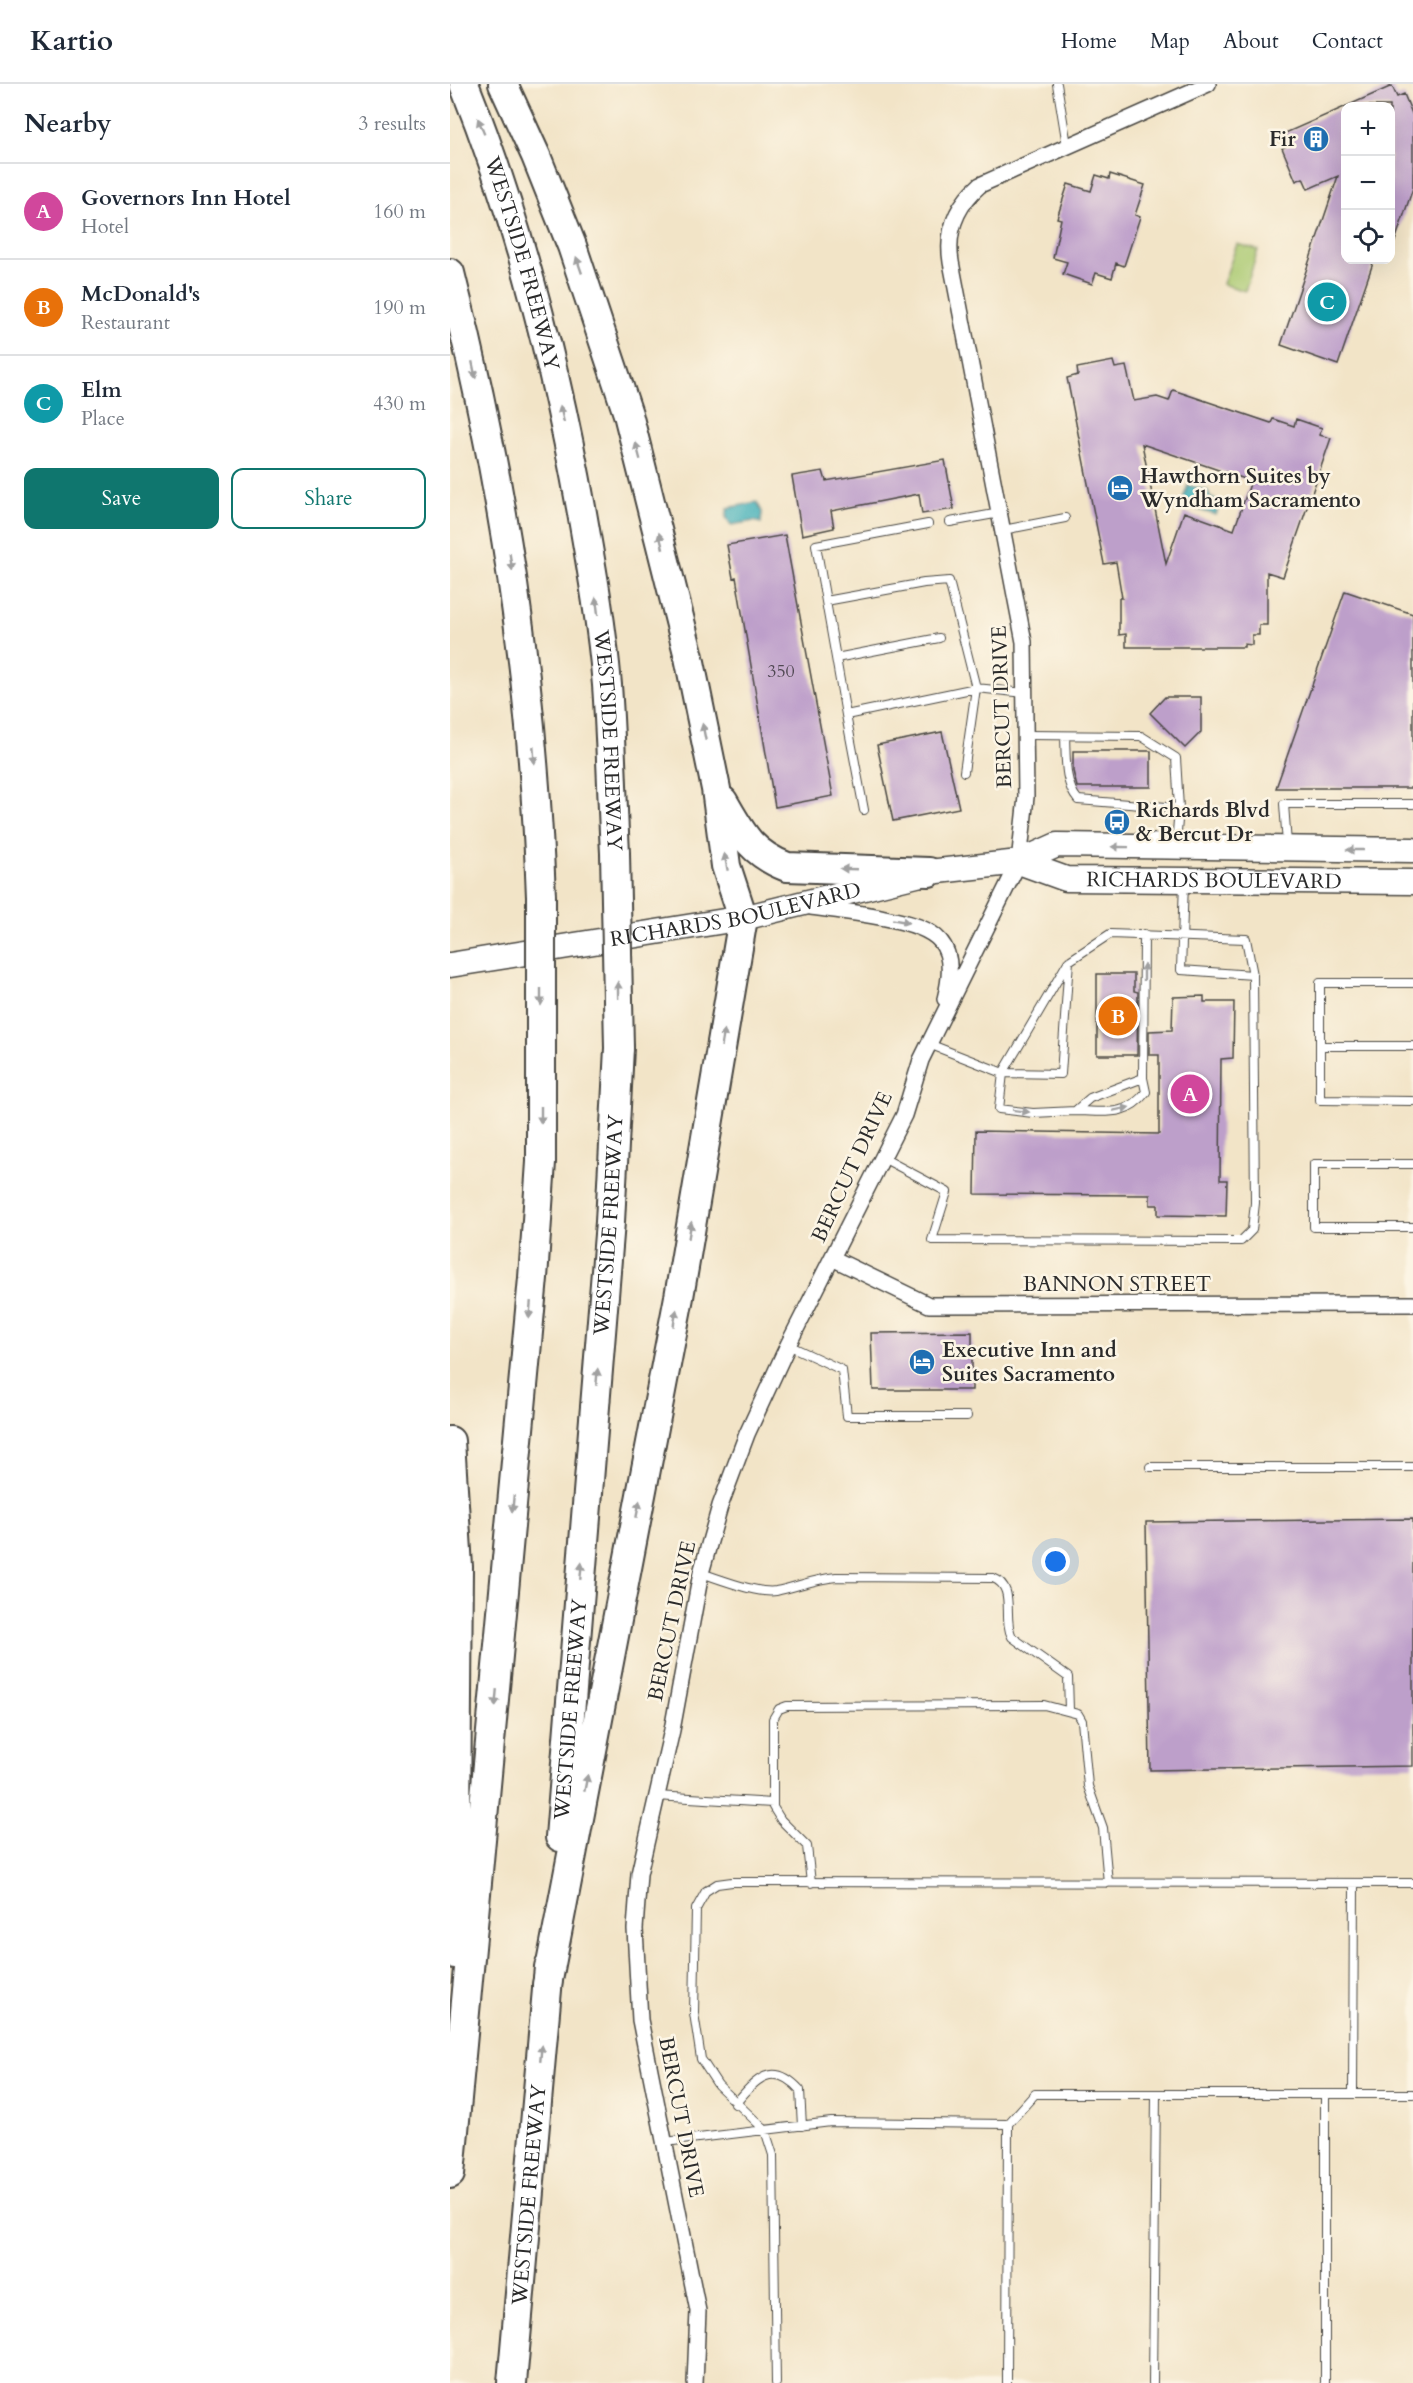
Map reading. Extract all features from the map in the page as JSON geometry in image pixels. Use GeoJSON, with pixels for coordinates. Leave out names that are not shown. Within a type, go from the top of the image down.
{"type":"FeatureCollection","features":[{"type":"Feature","properties":{"kind":"highway","name":"WESTSIDE FREEWAY"},"geometry":{"type":"LineString","coordinates":[[464,84],[486,139],[519,242],[547,345],[572,457],[592,570],[606,683],[615,853],[619,1048],[610,1222],[512,2383]]}},
{"type":"Feature","properties":{"kind":"highway"},"geometry":{"type":"LineString","coordinates":[[503,84],[536,156],[572,246],[628,414],[689,657],[716,789],[726,866],[743,918],[679,1297],[547,1985]]}},
{"type":"Feature","properties":{"kind":"highway"},"geometry":{"type":"LineString","coordinates":[[450,273],[485,419],[517,596],[536,772],[542,897],[542,1162],[451,2161]]}},
{"type":"Feature","properties":{"kind":"highway"},"geometry":{"type":"LineString","coordinates":[[716,789],[742,835],[767,859],[787,867],[928,872]]}},
{"type":"Feature","properties":{"kind":"highway"},"geometry":{"type":"LineString","coordinates":[[450,1440],[458,1567],[451,2161]]}},
{"type":"Feature","properties":{"kind":"main road","name":"RICHARDS BOULEVARD"},"geometry":{"type":"LineString","coordinates":[[450,965],[743,918],[928,872],[1019,862],[1057,845],[1413,850]]}},
{"type":"Feature","properties":{"kind":"main road","name":"RICHARDS BOULEVARD"},"geometry":{"type":"LineString","coordinates":[[1019,862],[1066,879],[1184,882],[1413,882]]}},
{"type":"Feature","properties":{"kind":"street","name":"BERCUT DRIVE"},"geometry":{"type":"LineString","coordinates":[[695,2383],[698,2311],[640,2020],[635,1965],[639,1874],[672,1730],[701,1573],[734,1464],[788,1345],[904,1115],[929,1044],[1019,862],[1026,797],[1024,642],[951,262],[950,234],[960,207],[980,185],[1208,84]]}},
{"type":"Feature","properties":{"kind":"street"},"geometry":{"type":"LineString","coordinates":[[802,905],[914,923],[938,938],[947,953],[950,967],[937,1027]]}},
{"type":"Feature","properties":{"kind":"street","name":"BANNON STREET"},"geometry":{"type":"LineString","coordinates":[[832,1258],[928,1305],[1413,1304]]}},
{"type":"Feature","properties":{"kind":"lane"},"geometry":{"type":"LineString","coordinates":[[1057,84],[1067,145]]}},
{"type":"Feature","properties":{"kind":"lane"},"geometry":{"type":"LineString","coordinates":[[950,522],[1000,513]]}},
{"type":"Feature","properties":{"kind":"lane"},"geometry":{"type":"LineString","coordinates":[[1003,530],[1065,518]]}},
{"type":"Feature","properties":{"kind":"lane"},"geometry":{"type":"LineString","coordinates":[[864,810],[816,545],[928,525]]}},
{"type":"Feature","properties":{"kind":"lane"},"geometry":{"type":"LineString","coordinates":[[826,602],[924,583],[950,581],[976,688],[964,772]]}},
{"type":"Feature","properties":{"kind":"lane"},"geometry":{"type":"LineString","coordinates":[[836,658],[939,638]]}},
{"type":"Feature","properties":{"kind":"lane"},"geometry":{"type":"LineString","coordinates":[[846,715],[976,688],[1026,693]]}},
{"type":"Feature","properties":{"kind":"lane"},"geometry":{"type":"LineString","coordinates":[[1026,735],[1141,736],[1176,758],[1179,808],[1176,848]]}},
{"type":"Feature","properties":{"kind":"lane"},"geometry":{"type":"LineString","coordinates":[[1065,736],[1068,775],[1072,793],[1078,800],[1179,808]]}},
{"type":"Feature","properties":{"kind":"lane"},"geometry":{"type":"LineString","coordinates":[[1287,849],[1284,804],[1413,804]]}},
{"type":"Feature","properties":{"kind":"lane"},"geometry":{"type":"LineString","coordinates":[[1184,882],[1181,970],[1253,975]]}},
{"type":"Feature","properties":{"kind":"lane"},"geometry":{"type":"LineString","coordinates":[[883,1158],[947,1192],[932,1240],[1241,1241],[1252,1230],[1255,1203],[1253,975],[1246,939],[1144,934],[1110,934],[1069,961],[1003,1073],[999,1109],[1033,1113],[1124,1111],[1138,1103],[1146,1092],[1143,1078],[1144,934]]}},
{"type":"Feature","properties":{"kind":"lane"},"geometry":{"type":"LineString","coordinates":[[929,1044],[1003,1073],[1061,1074],[1069,961]]}},
{"type":"Feature","properties":{"kind":"lane"},"geometry":{"type":"LineString","coordinates":[[1413,983],[1320,983],[1320,1100],[1413,1101]]}},
{"type":"Feature","properties":{"kind":"lane"},"geometry":{"type":"LineString","coordinates":[[1320,1046],[1413,1046]]}},
{"type":"Feature","properties":{"kind":"lane"},"geometry":{"type":"LineString","coordinates":[[1075,1112],[1090,1098],[1143,1078]]}},
{"type":"Feature","properties":{"kind":"lane"},"geometry":{"type":"LineString","coordinates":[[1413,1164],[1314,1164],[1314,1227],[1413,1227]]}},
{"type":"Feature","properties":{"kind":"lane"},"geometry":{"type":"LineString","coordinates":[[788,1345],[842,1370],[847,1416],[967,1416]]}},
{"type":"Feature","properties":{"kind":"lane"},"geometry":{"type":"LineString","coordinates":[[1150,1467],[1413,1467]]}},
{"type":"Feature","properties":{"kind":"lane"},"geometry":{"type":"LineString","coordinates":[[701,1573],[743,1586],[773,1592],[813,1579],[836,1577],[993,1578],[1001,1581],[1006,1588],[1009,1630],[1012,1637],[1068,1677],[1069,1710]]}},
{"type":"Feature","properties":{"kind":"lane"},"geometry":{"type":"LineString","coordinates":[[811,1883],[807,1846],[782,1820],[773,1803],[773,1719],[779,1709],[787,1706],[1044,1705],[1078,1714],[1082,1721],[1088,1786],[1102,1828],[1108,1883]]}},
{"type":"Feature","properties":{"kind":"lane"},"geometry":{"type":"LineString","coordinates":[[656,1796],[773,1803]]}},
{"type":"Feature","properties":{"kind":"lane"},"geometry":{"type":"LineString","coordinates":[[1353,2094],[1354,1883]]}},
{"type":"Feature","properties":{"kind":"lane"},"geometry":{"type":"LineString","coordinates":[[776,2383],[773,2155],[765,2130],[735,2104],[718,2085],[701,2059],[694,2013],[696,1909],[706,1891],[717,1884],[1413,1883]]}},
{"type":"Feature","properties":{"kind":"lane"},"geometry":{"type":"LineString","coordinates":[[735,2104],[756,2079],[774,2074],[789,2078],[800,2090],[802,2126]]}},
{"type":"Feature","properties":{"kind":"lane"},"geometry":{"type":"LineString","coordinates":[[1007,2383],[1008,2124],[1035,2094],[1413,2094]]}},
{"type":"Feature","properties":{"kind":"lane"},"geometry":{"type":"LineString","coordinates":[[1153,2383],[1156,2094]]}},
{"type":"Feature","properties":{"kind":"lane"},"geometry":{"type":"LineString","coordinates":[[1324,2383],[1325,2094]]}},
{"type":"Feature","properties":{"kind":"lane"},"geometry":{"type":"LineString","coordinates":[[665,2142],[831,2122],[1008,2124]]}},
{"type":"Feature","properties":{"kind":"green space"},"geometry":{"type":"Polygon","coordinates":[[[1237,244],[1258,250],[1245,291],[1223,284],[1237,244]]]}},
{"type":"Feature","properties":{"kind":"water"},"geometry":{"type":"Polygon","coordinates":[[[1188,485],[1208,491],[1210,498],[1220,501],[1216,515],[1196,509],[1193,502],[1183,499],[1188,485]]]}},
{"type":"Feature","properties":{"kind":"water"},"geometry":{"type":"Polygon","coordinates":[[[757,502],[762,512],[761,523],[754,521],[731,525],[726,517],[728,508],[757,502]]]}},
{"type":"Feature","properties":{"kind":"building"},"geometry":{"type":"Polygon","coordinates":[[[1392,86],[1397,97],[1404,94],[1413,116],[1413,188],[1395,241],[1395,102],[1356,102],[1392,86]]]}},
{"type":"Feature","properties":{"kind":"building"},"geometry":{"type":"Polygon","coordinates":[[[1341,108],[1341,264],[1373,264],[1338,365],[1281,345],[1338,176],[1308,189],[1303,178],[1296,181],[1282,148],[1289,145],[1283,134],[1341,108]]]}},
{"type":"Feature","properties":{"kind":"building"},"geometry":{"type":"Polygon","coordinates":[[[1110,174],[1145,185],[1135,215],[1140,217],[1124,266],[1116,263],[1112,278],[1096,273],[1092,284],[1063,274],[1067,262],[1053,258],[1061,219],[1057,218],[1068,184],[1091,191],[1096,175],[1109,179],[1110,174]]]}},
{"type":"Feature","properties":{"kind":"building"},"geometry":{"type":"Polygon","coordinates":[[[1113,361],[1115,368],[1126,366],[1134,401],[1157,397],[1169,401],[1173,390],[1271,423],[1273,419],[1294,426],[1296,419],[1322,428],[1319,435],[1331,438],[1283,577],[1267,572],[1267,625],[1259,625],[1259,635],[1252,635],[1252,645],[1244,644],[1244,647],[1126,647],[1126,634],[1119,635],[1119,598],[1122,598],[1116,562],[1104,564],[1067,378],[1078,375],[1077,368],[1113,361]],[[1142,444],[1166,564],[1184,512],[1234,530],[1251,481],[1142,444]]]}},
{"type":"Feature","properties":{"kind":"building"},"geometry":{"type":"Polygon","coordinates":[[[945,460],[954,509],[922,514],[919,494],[831,511],[834,528],[802,535],[792,476],[823,471],[826,481],[945,460]]]}},
{"type":"Feature","properties":{"kind":"building"},"geometry":{"type":"Polygon","coordinates":[[[785,535],[833,796],[775,807],[736,577],[733,578],[727,545],[785,535]]]}},
{"type":"Feature","properties":{"kind":"building"},"geometry":{"type":"Polygon","coordinates":[[[1345,591],[1413,614],[1413,788],[1276,788],[1345,591]]]}},
{"type":"Feature","properties":{"kind":"building"},"geometry":{"type":"Polygon","coordinates":[[[1165,697],[1201,697],[1201,732],[1185,748],[1150,713],[1165,697]]]}},
{"type":"Feature","properties":{"kind":"building"},"geometry":{"type":"Polygon","coordinates":[[[942,732],[959,808],[893,821],[877,745],[942,732]]]}},
{"type":"Feature","properties":{"kind":"building"},"geometry":{"type":"Polygon","coordinates":[[[1073,751],[1151,751],[1151,787],[1077,787],[1073,771],[1073,751]]]}},
{"type":"Feature","properties":{"kind":"building"},"geometry":{"type":"Polygon","coordinates":[[[1097,974],[1134,974],[1134,991],[1138,992],[1137,1055],[1097,1055],[1097,974]]]}},
{"type":"Feature","properties":{"kind":"building"},"geometry":{"type":"Polygon","coordinates":[[[1204,996],[1204,1002],[1234,1002],[1233,1058],[1221,1059],[1220,1180],[1227,1180],[1226,1216],[1158,1215],[1158,1205],[1150,1205],[1150,1195],[975,1194],[976,1131],[1159,1134],[1159,1055],[1149,1055],[1149,1031],[1172,1030],[1173,997],[1204,996]]]}},
{"type":"Feature","properties":{"kind":"building","name":"Executive Inn and Suites Sacramento"},"geometry":{"type":"Polygon","coordinates":[[[972,1332],[972,1390],[873,1390],[871,1333],[972,1332]]]}},
{"type":"Feature","properties":{"kind":"building"},"geometry":{"type":"Polygon","coordinates":[[[1413,1519],[1413,1766],[1150,1770],[1146,1522],[1413,1519]]]}},
{"type":"Feature","properties":{"kind":"place","name":"Fir"},"geometry":{"type":"Point","coordinates":[1316,139]}},
{"type":"Feature","properties":{"kind":"place","name":"Elm"},"geometry":{"type":"Point","coordinates":[1327,302]}},
{"type":"Feature","properties":{"kind":"place","name":"Hawthorn Suites by Wyndham Sacramento"},"geometry":{"type":"Point","coordinates":[1120,488]}},
{"type":"Feature","properties":{"kind":"place","name":"Richards Blvd & Bercut Dr"},"geometry":{"type":"Point","coordinates":[1117,822]}},
{"type":"Feature","properties":{"kind":"place","name":"McDonald's"},"geometry":{"type":"Point","coordinates":[1118,1016]}},
{"type":"Feature","properties":{"kind":"place","name":"Governors Inn Hotel"},"geometry":{"type":"Point","coordinates":[1190,1094]}},
{"type":"Feature","properties":{"kind":"place","name":"Executive Inn and Suites Sacramento"},"geometry":{"type":"Point","coordinates":[922,1362]}}]}
